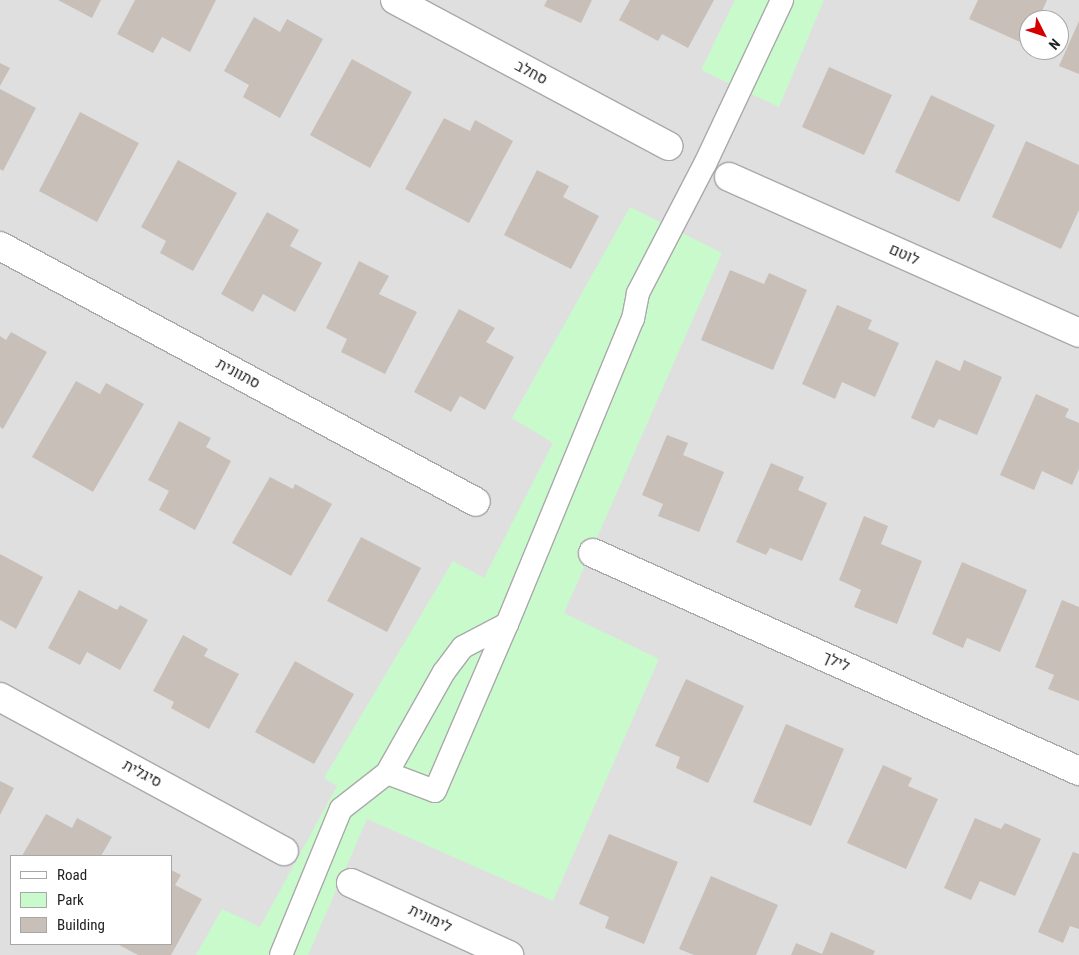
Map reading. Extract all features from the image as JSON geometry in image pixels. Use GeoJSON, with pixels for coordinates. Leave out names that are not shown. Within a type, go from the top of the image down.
{"type":"FeatureCollection","features":[{"type":"Feature","properties":{"kind":"street","name":"סחלב"},"geometry":{"type":"LineString","coordinates":[[395,0],[668,146]]}},
{"type":"Feature","properties":{"kind":"street"},"geometry":{"type":"LineString","coordinates":[[387,773],[435,791],[507,624],[633,319],[638,293],[705,164],[782,0]]}},
{"type":"Feature","properties":{"kind":"street","name":"לוטם"},"geometry":{"type":"LineString","coordinates":[[730,177],[1079,334]]}},
{"type":"Feature","properties":{"kind":"street","name":"סתוונית"},"geometry":{"type":"LineString","coordinates":[[0,246],[476,502]]}},
{"type":"Feature","properties":{"kind":"street","name":"לילך"},"geometry":{"type":"LineString","coordinates":[[593,553],[1079,772]]}},
{"type":"Feature","properties":{"kind":"street"},"geometry":{"type":"LineString","coordinates":[[281,955],[340,809],[387,773],[444,672],[463,647],[507,624]]}},
{"type":"Feature","properties":{"kind":"street","name":"סיגלית"},"geometry":{"type":"LineString","coordinates":[[0,697],[284,850]]}},
{"type":"Feature","properties":{"kind":"street","name":"לימונית"},"geometry":{"type":"LineString","coordinates":[[351,883],[509,955]]}},
{"type":"Feature","properties":{"kind":"shaded area"},"geometry":{"type":"Polygon","coordinates":[[[0,0],[1079,0],[1079,955],[0,955],[0,0]]]}},
{"type":"Feature","properties":{"kind":"green space"},"geometry":{"type":"Polygon","coordinates":[[[735,0],[824,0],[779,107],[701,70],[735,0]]]}},
{"type":"Feature","properties":{"kind":"green space"},"geometry":{"type":"Polygon","coordinates":[[[630,207],[722,253],[564,613],[659,659],[553,901],[367,819],[308,955],[196,955],[222,909],[260,927],[337,786],[324,778],[453,561],[484,578],[553,443],[512,418],[630,207]]]}},
{"type":"Feature","properties":{"kind":"building"},"geometry":{"type":"Polygon","coordinates":[[[58,0],[101,0],[92,18],[58,0]]]}},
{"type":"Feature","properties":{"kind":"building"},"geometry":{"type":"Polygon","coordinates":[[[135,0],[216,0],[190,52],[162,37],[153,53],[117,34],[135,0]]]}},
{"type":"Feature","properties":{"kind":"building"},"geometry":{"type":"Polygon","coordinates":[[[547,0],[592,0],[581,23],[544,6],[547,0]]]}},
{"type":"Feature","properties":{"kind":"building"},"geometry":{"type":"Polygon","coordinates":[[[630,0],[714,0],[688,48],[662,34],[658,41],[619,20],[630,0]]]}},
{"type":"Feature","properties":{"kind":"building"},"geometry":{"type":"Polygon","coordinates":[[[978,0],[1047,0],[1042,10],[1019,10],[1019,41],[969,19],[978,0]]]}},
{"type":"Feature","properties":{"kind":"building"},"geometry":{"type":"Polygon","coordinates":[[[254,17],[280,32],[287,19],[323,39],[280,118],[243,97],[249,85],[224,71],[254,17]]]}},
{"type":"Feature","properties":{"kind":"building"},"geometry":{"type":"Polygon","coordinates":[[[1079,21],[1079,74],[1059,66],[1062,60],[1069,60],[1069,44],[1079,21]]]}},
{"type":"Feature","properties":{"kind":"building"},"geometry":{"type":"Polygon","coordinates":[[[352,59],[412,92],[370,168],[310,135],[352,59]]]}},
{"type":"Feature","properties":{"kind":"building"},"geometry":{"type":"Polygon","coordinates":[[[0,63],[10,68],[0,86],[0,63]]]}},
{"type":"Feature","properties":{"kind":"building"},"geometry":{"type":"Polygon","coordinates":[[[829,67],[892,95],[864,155],[802,127],[829,67]]]}},
{"type":"Feature","properties":{"kind":"building"},"geometry":{"type":"Polygon","coordinates":[[[0,89],[36,108],[3,171],[0,169],[0,89]]]}},
{"type":"Feature","properties":{"kind":"building"},"geometry":{"type":"Polygon","coordinates":[[[931,95],[995,125],[959,202],[895,172],[931,95]]]}},
{"type":"Feature","properties":{"kind":"building"},"geometry":{"type":"Polygon","coordinates":[[[80,112],[139,143],[97,222],[39,191],[80,112]]]}},
{"type":"Feature","properties":{"kind":"building"},"geometry":{"type":"Polygon","coordinates":[[[444,118],[470,131],[475,120],[513,141],[469,223],[405,189],[444,118]]]}},
{"type":"Feature","properties":{"kind":"building"},"geometry":{"type":"Polygon","coordinates":[[[1026,141],[1079,165],[1079,210],[1061,249],[992,217],[1026,141]]]}},
{"type":"Feature","properties":{"kind":"building"},"geometry":{"type":"Polygon","coordinates":[[[178,160],[237,193],[193,271],[160,253],[166,241],[141,227],[178,160]]]}},
{"type":"Feature","properties":{"kind":"building"},"geometry":{"type":"Polygon","coordinates":[[[537,170],[569,186],[563,197],[599,216],[571,269],[504,235],[537,170]]]}},
{"type":"Feature","properties":{"kind":"building"},"geometry":{"type":"Polygon","coordinates":[[[267,212],[299,230],[290,246],[322,263],[295,312],[263,294],[253,312],[221,294],[267,212]]]}},
{"type":"Feature","properties":{"kind":"building"},"geometry":{"type":"Polygon","coordinates":[[[359,261],[389,276],[379,294],[417,312],[385,374],[341,352],[347,339],[326,328],[359,261]]]}},
{"type":"Feature","properties":{"kind":"building"},"geometry":{"type":"Polygon","coordinates":[[[730,270],[764,284],[769,273],[807,290],[773,370],[701,340],[730,270]]]}},
{"type":"Feature","properties":{"kind":"building"},"geometry":{"type":"Polygon","coordinates":[[[837,305],[872,320],[868,329],[899,343],[875,397],[842,382],[835,399],[802,384],[837,305]]]}},
{"type":"Feature","properties":{"kind":"building"},"geometry":{"type":"Polygon","coordinates":[[[459,309],[495,328],[486,342],[514,357],[485,410],[460,396],[451,412],[414,392],[459,309]]]}},
{"type":"Feature","properties":{"kind":"building"},"geometry":{"type":"Polygon","coordinates":[[[11,332],[47,352],[3,429],[0,427],[0,336],[6,340],[11,332]]]}},
{"type":"Feature","properties":{"kind":"building"},"geometry":{"type":"Polygon","coordinates":[[[936,360],[960,371],[964,360],[1002,377],[977,435],[939,419],[934,428],[911,418],[936,360]]]}},
{"type":"Feature","properties":{"kind":"building"},"geometry":{"type":"Polygon","coordinates":[[[76,381],[100,394],[106,383],[144,404],[93,492],[32,457],[76,381]]]}},
{"type":"Feature","properties":{"kind":"building"},"geometry":{"type":"Polygon","coordinates":[[[1036,394],[1069,409],[1065,417],[1079,423],[1079,469],[1072,485],[1042,471],[1034,490],[1000,475],[1036,394]]]}},
{"type":"Feature","properties":{"kind":"building"},"geometry":{"type":"Polygon","coordinates":[[[179,421],[211,438],[206,447],[231,461],[195,530],[159,510],[169,491],[148,480],[179,421]]]}},
{"type":"Feature","properties":{"kind":"building"},"geometry":{"type":"Polygon","coordinates":[[[667,435],[688,443],[683,455],[724,472],[699,532],[658,516],[663,504],[642,495],[667,435]]]}},
{"type":"Feature","properties":{"kind":"building"},"geometry":{"type":"Polygon","coordinates":[[[771,463],[804,477],[798,490],[827,503],[802,561],[770,548],[766,555],[736,542],[771,463]]]}},
{"type":"Feature","properties":{"kind":"building"},"geometry":{"type":"Polygon","coordinates":[[[270,477],[293,489],[295,484],[332,504],[291,576],[232,543],[270,477]]]}},
{"type":"Feature","properties":{"kind":"building"},"geometry":{"type":"Polygon","coordinates":[[[864,516],[888,526],[881,544],[922,561],[897,624],[854,607],[861,590],[839,580],[864,516]]]}},
{"type":"Feature","properties":{"kind":"building"},"geometry":{"type":"Polygon","coordinates":[[[361,537],[421,568],[387,632],[327,601],[361,537]]]}},
{"type":"Feature","properties":{"kind":"building"},"geometry":{"type":"Polygon","coordinates":[[[0,554],[43,577],[16,629],[0,620],[0,554]]]}},
{"type":"Feature","properties":{"kind":"building"},"geometry":{"type":"Polygon","coordinates":[[[962,562],[1027,590],[1000,652],[967,638],[963,648],[932,634],[962,562]]]}},
{"type":"Feature","properties":{"kind":"building"},"geometry":{"type":"Polygon","coordinates":[[[79,590],[117,610],[120,605],[148,620],[120,670],[87,652],[80,665],[48,648],[79,590]]]}},
{"type":"Feature","properties":{"kind":"building"},"geometry":{"type":"Polygon","coordinates":[[[1062,600],[1079,607],[1079,701],[1048,689],[1054,675],[1035,667],[1062,600]]]}},
{"type":"Feature","properties":{"kind":"building"},"geometry":{"type":"Polygon","coordinates":[[[183,635],[208,649],[204,656],[239,674],[209,729],[171,708],[174,702],[153,691],[183,635]]]}},
{"type":"Feature","properties":{"kind":"building"},"geometry":{"type":"Polygon","coordinates":[[[295,661],[354,694],[314,764],[255,732],[295,661]]]}},
{"type":"Feature","properties":{"kind":"building"},"geometry":{"type":"Polygon","coordinates":[[[686,679],[744,706],[708,783],[676,768],[680,757],[655,746],[686,679]]]}},
{"type":"Feature","properties":{"kind":"building"},"geometry":{"type":"Polygon","coordinates":[[[786,724],[844,749],[811,826],[753,802],[786,724]]]}},
{"type":"Feature","properties":{"kind":"building"},"geometry":{"type":"Polygon","coordinates":[[[883,765],[912,778],[908,786],[938,799],[906,869],[847,843],[883,765]]]}},
{"type":"Feature","properties":{"kind":"building"},"geometry":{"type":"Polygon","coordinates":[[[0,781],[14,788],[0,815],[0,781]]]}},
{"type":"Feature","properties":{"kind":"building"},"geometry":{"type":"Polygon","coordinates":[[[46,814],[72,828],[77,818],[112,837],[102,855],[23,855],[46,814]]]}},
{"type":"Feature","properties":{"kind":"building"},"geometry":{"type":"Polygon","coordinates":[[[975,818],[1001,829],[1005,823],[1041,839],[1015,896],[980,881],[971,900],[944,888],[975,818]]]}},
{"type":"Feature","properties":{"kind":"building"},"geometry":{"type":"Polygon","coordinates":[[[609,834],[678,862],[644,944],[605,928],[609,917],[579,904],[609,834]]]}},
{"type":"Feature","properties":{"kind":"building"},"geometry":{"type":"Polygon","coordinates":[[[1073,852],[1079,854],[1079,929],[1070,926],[1063,943],[1038,932],[1073,852]]]}},
{"type":"Feature","properties":{"kind":"building"},"geometry":{"type":"Polygon","coordinates":[[[172,870],[181,875],[175,885],[202,899],[171,955],[138,955],[119,945],[172,945],[172,870]]]}},
{"type":"Feature","properties":{"kind":"building"},"geometry":{"type":"Polygon","coordinates":[[[711,876],[778,905],[756,955],[694,955],[679,949],[711,876]]]}},
{"type":"Feature","properties":{"kind":"building"},"geometry":{"type":"Polygon","coordinates":[[[831,932],[875,951],[873,955],[791,955],[796,943],[822,954],[831,932]]]}}]}
